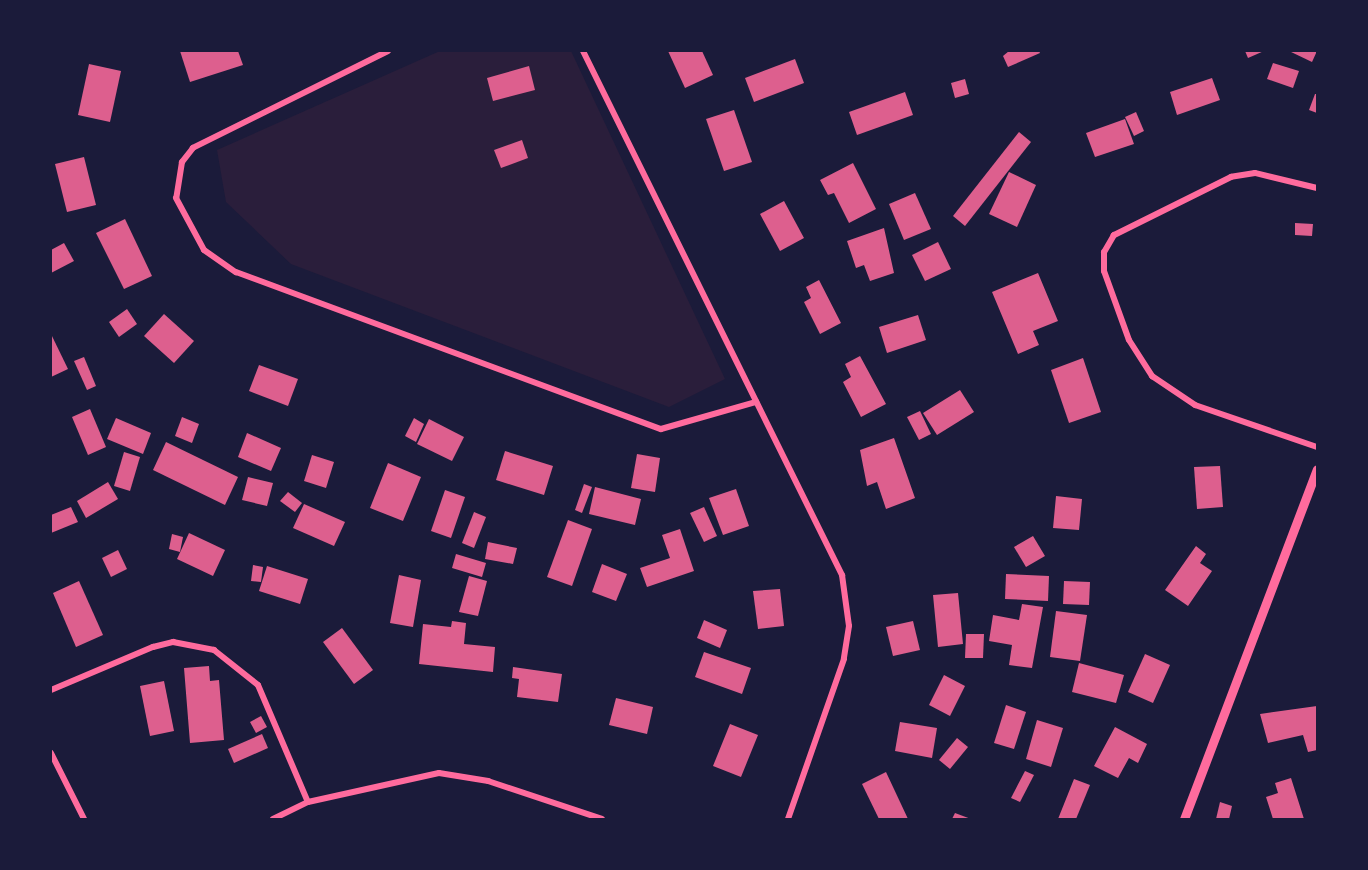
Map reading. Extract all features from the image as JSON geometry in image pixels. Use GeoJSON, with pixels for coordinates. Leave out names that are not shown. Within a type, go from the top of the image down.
{"type":"FeatureCollection","features":[{"type":"Feature","properties":{"kind":"street"},"geometry":{"type":"LineString","coordinates":[[388,51],[193,148],[182,162],[176,198],[204,250],[236,272],[661,429],[756,402]]}},
{"type":"Feature","properties":{"kind":"street"},"geometry":{"type":"LineString","coordinates":[[583,51],[837,561],[848,602],[844,660],[788,819]]}},
{"type":"Feature","properties":{"kind":"street"},"geometry":{"type":"LineString","coordinates":[[1317,188],[1240,174],[1124,229],[1104,252],[1112,302],[1152,376],[1195,405],[1317,447]]}},
{"type":"Feature","properties":{"kind":"street"},"geometry":{"type":"LineString","coordinates":[[1184,819],[1317,469]]}},
{"type":"Feature","properties":{"kind":"street"},"geometry":{"type":"LineString","coordinates":[[51,690],[153,646],[173,642],[214,650],[258,685],[308,802]]}},
{"type":"Feature","properties":{"kind":"street"},"geometry":{"type":"LineString","coordinates":[[51,753],[84,819]]}},
{"type":"Feature","properties":{"kind":"street"},"geometry":{"type":"LineString","coordinates":[[273,819],[308,802],[439,773],[488,781],[602,819]]}},
{"type":"Feature","properties":{"kind":"shaded area"},"geometry":{"type":"Polygon","coordinates":[[[440,51],[571,51],[725,379],[669,407],[291,264],[226,202],[217,150],[440,51]]]}},
{"type":"Feature","properties":{"kind":"building"},"geometry":{"type":"Polygon","coordinates":[[[180,51],[238,51],[243,65],[190,82],[180,51]]]}},
{"type":"Feature","properties":{"kind":"building"},"geometry":{"type":"Polygon","coordinates":[[[668,51],[702,51],[713,75],[685,88],[668,51]]]}},
{"type":"Feature","properties":{"kind":"building"},"geometry":{"type":"Polygon","coordinates":[[[1009,51],[1039,51],[1040,53],[1008,67],[1003,56],[1009,51]]]}},
{"type":"Feature","properties":{"kind":"building"},"geometry":{"type":"Polygon","coordinates":[[[1245,51],[1264,51],[1248,58],[1245,51]]]}},
{"type":"Feature","properties":{"kind":"building"},"geometry":{"type":"Polygon","coordinates":[[[1289,51],[1317,51],[1312,62],[1289,51]]]}},
{"type":"Feature","properties":{"kind":"building"},"geometry":{"type":"Polygon","coordinates":[[[795,59],[804,83],[754,102],[745,78],[795,59]]]}},
{"type":"Feature","properties":{"kind":"building"},"geometry":{"type":"Polygon","coordinates":[[[1273,63],[1299,71],[1293,88],[1267,79],[1273,63]]]}},
{"type":"Feature","properties":{"kind":"building"},"geometry":{"type":"Polygon","coordinates":[[[89,64],[121,71],[110,122],[78,115],[89,64]]]}},
{"type":"Feature","properties":{"kind":"building"},"geometry":{"type":"Polygon","coordinates":[[[529,66],[535,90],[493,101],[487,78],[529,66]]]}},
{"type":"Feature","properties":{"kind":"building"},"geometry":{"type":"Polygon","coordinates":[[[1212,78],[1220,100],[1177,115],[1170,92],[1212,78]]]}},
{"type":"Feature","properties":{"kind":"building"},"geometry":{"type":"Polygon","coordinates":[[[965,79],[969,94],[955,98],[951,83],[965,79]]]}},
{"type":"Feature","properties":{"kind":"building"},"geometry":{"type":"Polygon","coordinates":[[[905,92],[913,115],[857,135],[849,112],[905,92]]]}},
{"type":"Feature","properties":{"kind":"building"},"geometry":{"type":"Polygon","coordinates":[[[1317,94],[1317,113],[1309,110],[1317,94]]]}},
{"type":"Feature","properties":{"kind":"building"},"geometry":{"type":"Polygon","coordinates":[[[734,110],[752,162],[724,171],[706,119],[734,110]]]}},
{"type":"Feature","properties":{"kind":"building"},"geometry":{"type":"Polygon","coordinates":[[[1136,112],[1144,131],[1134,136],[1125,117],[1136,112]]]}},
{"type":"Feature","properties":{"kind":"building"},"geometry":{"type":"Polygon","coordinates":[[[1125,119],[1134,144],[1095,157],[1086,133],[1125,119]]]}},
{"type":"Feature","properties":{"kind":"building"},"geometry":{"type":"Polygon","coordinates":[[[1019,132],[1031,142],[965,226],[953,216],[1019,132]]]}},
{"type":"Feature","properties":{"kind":"building"},"geometry":{"type":"Polygon","coordinates":[[[522,140],[528,158],[501,168],[494,150],[522,140]]]}},
{"type":"Feature","properties":{"kind":"building"},"geometry":{"type":"Polygon","coordinates":[[[84,157],[96,205],[67,212],[55,164],[84,157]]]}},
{"type":"Feature","properties":{"kind":"building"},"geometry":{"type":"Polygon","coordinates":[[[853,163],[876,209],[849,223],[834,193],[828,195],[820,180],[853,163]]]}},
{"type":"Feature","properties":{"kind":"building"},"geometry":{"type":"Polygon","coordinates":[[[1009,172],[1036,185],[1017,227],[989,214],[1009,172]]]}},
{"type":"Feature","properties":{"kind":"building"},"geometry":{"type":"Polygon","coordinates":[[[915,193],[931,229],[904,240],[889,204],[915,193]]]}},
{"type":"Feature","properties":{"kind":"building"},"geometry":{"type":"Polygon","coordinates":[[[784,201],[804,238],[780,251],[760,214],[784,201]]]}},
{"type":"Feature","properties":{"kind":"building"},"geometry":{"type":"Polygon","coordinates":[[[125,219],[152,276],[124,289],[96,233],[125,219]]]}},
{"type":"Feature","properties":{"kind":"building"},"geometry":{"type":"Polygon","coordinates":[[[1295,223],[1313,224],[1312,236],[1295,235],[1295,223]]]}},
{"type":"Feature","properties":{"kind":"building"},"geometry":{"type":"Polygon","coordinates":[[[884,228],[894,273],[870,281],[864,265],[856,268],[847,241],[884,228]]]}},
{"type":"Feature","properties":{"kind":"building"},"geometry":{"type":"Polygon","coordinates":[[[938,242],[951,269],[925,281],[912,255],[938,242]]]}},
{"type":"Feature","properties":{"kind":"building"},"geometry":{"type":"Polygon","coordinates":[[[64,243],[74,261],[51,273],[51,250],[64,243]]]}},
{"type":"Feature","properties":{"kind":"building"},"geometry":{"type":"Polygon","coordinates":[[[1038,273],[1058,321],[1033,331],[1039,345],[1018,354],[992,292],[1038,273]]]}},
{"type":"Feature","properties":{"kind":"building"},"geometry":{"type":"Polygon","coordinates":[[[819,280],[841,323],[820,334],[804,302],[811,298],[806,287],[819,280]]]}},
{"type":"Feature","properties":{"kind":"building"},"geometry":{"type":"Polygon","coordinates":[[[127,309],[137,324],[119,337],[109,322],[127,309]]]}},
{"type":"Feature","properties":{"kind":"building"},"geometry":{"type":"Polygon","coordinates":[[[164,314],[194,341],[174,363],[144,336],[164,314]]]}},
{"type":"Feature","properties":{"kind":"building"},"geometry":{"type":"Polygon","coordinates":[[[918,315],[926,340],[887,353],[879,327],[918,315]]]}},
{"type":"Feature","properties":{"kind":"building"},"geometry":{"type":"Polygon","coordinates":[[[51,334],[68,369],[51,377],[51,334]]]}},
{"type":"Feature","properties":{"kind":"building"},"geometry":{"type":"Polygon","coordinates":[[[860,356],[886,404],[861,417],[843,382],[851,377],[845,364],[860,356]]]}},
{"type":"Feature","properties":{"kind":"building"},"geometry":{"type":"Polygon","coordinates":[[[84,357],[96,386],[87,390],[74,361],[84,357]]]}},
{"type":"Feature","properties":{"kind":"building"},"geometry":{"type":"Polygon","coordinates":[[[1083,358],[1101,412],[1069,423],[1051,370],[1083,358]]]}},
{"type":"Feature","properties":{"kind":"building"},"geometry":{"type":"Polygon","coordinates":[[[259,365],[298,379],[288,406],[249,391],[259,365]]]}},
{"type":"Feature","properties":{"kind":"building"},"geometry":{"type":"Polygon","coordinates":[[[960,390],[974,412],[937,435],[923,413],[960,390]]]}},
{"type":"Feature","properties":{"kind":"building"},"geometry":{"type":"Polygon","coordinates":[[[90,409],[106,447],[88,455],[72,417],[90,409]]]}},
{"type":"Feature","properties":{"kind":"building"},"geometry":{"type":"Polygon","coordinates":[[[920,411],[931,434],[919,440],[907,417],[920,411]]]}},
{"type":"Feature","properties":{"kind":"building"},"geometry":{"type":"Polygon","coordinates":[[[182,417],[199,424],[192,443],[175,436],[182,417]]]}},
{"type":"Feature","properties":{"kind":"building"},"geometry":{"type":"Polygon","coordinates":[[[116,418],[151,433],[143,454],[107,439],[116,418]]]}},
{"type":"Feature","properties":{"kind":"building"},"geometry":{"type":"Polygon","coordinates":[[[414,418],[424,424],[416,442],[405,436],[414,418]]]}},
{"type":"Feature","properties":{"kind":"building"},"geometry":{"type":"Polygon","coordinates":[[[429,419],[464,437],[452,461],[417,444],[429,419]]]}},
{"type":"Feature","properties":{"kind":"building"},"geometry":{"type":"Polygon","coordinates":[[[247,433],[281,448],[271,471],[238,457],[247,433]]]}},
{"type":"Feature","properties":{"kind":"building"},"geometry":{"type":"Polygon","coordinates":[[[894,438],[915,498],[886,509],[877,482],[867,486],[860,450],[894,438]]]}},
{"type":"Feature","properties":{"kind":"building"},"geometry":{"type":"Polygon","coordinates":[[[166,442],[238,477],[225,505],[153,470],[166,442]]]}},
{"type":"Feature","properties":{"kind":"building"},"geometry":{"type":"Polygon","coordinates":[[[505,451],[553,466],[544,495],[496,480],[505,451]]]}},
{"type":"Feature","properties":{"kind":"building"},"geometry":{"type":"Polygon","coordinates":[[[124,452],[140,457],[130,491],[114,486],[124,452]]]}},
{"type":"Feature","properties":{"kind":"building"},"geometry":{"type":"Polygon","coordinates":[[[637,454],[660,458],[655,492],[631,488],[637,454]]]}},
{"type":"Feature","properties":{"kind":"building"},"geometry":{"type":"Polygon","coordinates":[[[312,455],[334,462],[326,488],[304,481],[312,455]]]}},
{"type":"Feature","properties":{"kind":"building"},"geometry":{"type":"Polygon","coordinates":[[[388,463],[421,477],[403,521],[370,508],[388,463]]]}},
{"type":"Feature","properties":{"kind":"building"},"geometry":{"type":"Polygon","coordinates":[[[1220,466],[1223,507],[1197,509],[1194,467],[1220,466]]]}},
{"type":"Feature","properties":{"kind":"building"},"geometry":{"type":"Polygon","coordinates":[[[248,477],[273,483],[267,506],[242,500],[248,477]]]}},
{"type":"Feature","properties":{"kind":"building"},"geometry":{"type":"Polygon","coordinates":[[[108,482],[118,499],[86,518],[77,501],[108,482]]]}},
{"type":"Feature","properties":{"kind":"building"},"geometry":{"type":"Polygon","coordinates":[[[584,484],[592,487],[582,513],[575,510],[584,484]]]}},
{"type":"Feature","properties":{"kind":"building"},"geometry":{"type":"Polygon","coordinates":[[[595,487],[641,499],[635,525],[589,514],[595,487]]]}},
{"type":"Feature","properties":{"kind":"building"},"geometry":{"type":"Polygon","coordinates":[[[736,489],[749,526],[723,535],[709,498],[736,489]]]}},
{"type":"Feature","properties":{"kind":"building"},"geometry":{"type":"Polygon","coordinates":[[[445,490],[465,497],[451,538],[431,531],[445,490]]]}},
{"type":"Feature","properties":{"kind":"building"},"geometry":{"type":"Polygon","coordinates":[[[288,492],[302,503],[295,512],[280,501],[288,492]]]}},
{"type":"Feature","properties":{"kind":"building"},"geometry":{"type":"Polygon","coordinates":[[[1056,496],[1082,499],[1079,530],[1053,528],[1056,496]]]}},
{"type":"Feature","properties":{"kind":"building"},"geometry":{"type":"Polygon","coordinates":[[[304,504],[345,522],[334,546],[293,528],[304,504]]]}},
{"type":"Feature","properties":{"kind":"building"},"geometry":{"type":"Polygon","coordinates":[[[71,507],[78,522],[51,533],[51,515],[71,507]]]}},
{"type":"Feature","properties":{"kind":"building"},"geometry":{"type":"Polygon","coordinates":[[[704,507],[717,536],[704,542],[690,513],[704,507]]]}},
{"type":"Feature","properties":{"kind":"building"},"geometry":{"type":"Polygon","coordinates":[[[474,512],[486,517],[474,548],[462,543],[474,512]]]}},
{"type":"Feature","properties":{"kind":"building"},"geometry":{"type":"Polygon","coordinates":[[[568,520],[592,529],[572,586],[547,577],[568,520]]]}},
{"type":"Feature","properties":{"kind":"building"},"geometry":{"type":"Polygon","coordinates":[[[680,529],[694,571],[647,587],[640,568],[670,558],[662,535],[680,529]]]}},
{"type":"Feature","properties":{"kind":"building"},"geometry":{"type":"Polygon","coordinates":[[[189,533],[225,550],[213,576],[177,559],[189,533]]]}},
{"type":"Feature","properties":{"kind":"building"},"geometry":{"type":"Polygon","coordinates":[[[172,534],[183,537],[180,552],[169,549],[172,534]]]}},
{"type":"Feature","properties":{"kind":"building"},"geometry":{"type":"Polygon","coordinates":[[[1033,536],[1045,556],[1026,567],[1014,547],[1033,536]]]}},
{"type":"Feature","properties":{"kind":"building"},"geometry":{"type":"Polygon","coordinates":[[[488,542],[517,548],[513,564],[485,559],[488,542]]]}},
{"type":"Feature","properties":{"kind":"building"},"geometry":{"type":"Polygon","coordinates":[[[1196,546],[1206,554],[1200,563],[1212,571],[1188,606],[1165,590],[1196,546]]]}},
{"type":"Feature","properties":{"kind":"building"},"geometry":{"type":"Polygon","coordinates":[[[118,550],[127,569],[111,577],[102,558],[118,550]]]}},
{"type":"Feature","properties":{"kind":"building"},"geometry":{"type":"Polygon","coordinates":[[[456,554],[486,563],[482,577],[452,568],[456,554]]]}},
{"type":"Feature","properties":{"kind":"building"},"geometry":{"type":"Polygon","coordinates":[[[602,564],[627,574],[616,601],[592,592],[602,564]]]}},
{"type":"Feature","properties":{"kind":"building"},"geometry":{"type":"Polygon","coordinates":[[[253,565],[263,567],[261,582],[251,581],[253,565]]]}},
{"type":"Feature","properties":{"kind":"building"},"geometry":{"type":"Polygon","coordinates":[[[267,566],[308,579],[300,604],[259,591],[267,566]]]}},
{"type":"Feature","properties":{"kind":"building"},"geometry":{"type":"Polygon","coordinates":[[[1006,574],[1049,576],[1048,601],[1005,599],[1006,574]]]}},
{"type":"Feature","properties":{"kind":"building"},"geometry":{"type":"Polygon","coordinates":[[[399,575],[421,580],[413,627],[390,623],[399,575]]]}},
{"type":"Feature","properties":{"kind":"building"},"geometry":{"type":"Polygon","coordinates":[[[469,576],[487,581],[478,616],[459,612],[469,576]]]}},
{"type":"Feature","properties":{"kind":"building"},"geometry":{"type":"Polygon","coordinates":[[[79,581],[103,635],[76,647],[53,593],[79,581]]]}},
{"type":"Feature","properties":{"kind":"building"},"geometry":{"type":"Polygon","coordinates":[[[1064,581],[1090,582],[1089,605],[1063,604],[1064,581]]]}},
{"type":"Feature","properties":{"kind":"building"},"geometry":{"type":"Polygon","coordinates":[[[780,589],[784,626],[758,629],[753,591],[780,589]]]}},
{"type":"Feature","properties":{"kind":"building"},"geometry":{"type":"Polygon","coordinates":[[[958,593],[963,644],[938,647],[933,595],[958,593]]]}},
{"type":"Feature","properties":{"kind":"building"},"geometry":{"type":"Polygon","coordinates":[[[1022,604],[1043,607],[1032,668],[1009,665],[1012,645],[989,641],[993,615],[1019,620],[1022,604]]]}},
{"type":"Feature","properties":{"kind":"building"},"geometry":{"type":"Polygon","coordinates":[[[1056,611],[1087,615],[1080,661],[1050,657],[1056,611]]]}},
{"type":"Feature","properties":{"kind":"building"},"geometry":{"type":"Polygon","coordinates":[[[704,620],[727,630],[720,648],[697,638],[704,620]]]}},
{"type":"Feature","properties":{"kind":"building"},"geometry":{"type":"Polygon","coordinates":[[[452,621],[466,623],[464,644],[495,647],[493,672],[419,664],[423,624],[451,627],[452,621]]]}},
{"type":"Feature","properties":{"kind":"building"},"geometry":{"type":"Polygon","coordinates":[[[913,621],[920,650],[893,656],[886,627],[913,621]]]}},
{"type":"Feature","properties":{"kind":"building"},"geometry":{"type":"Polygon","coordinates":[[[342,628],[373,670],[354,684],[323,642],[342,628]]]}},
{"type":"Feature","properties":{"kind":"building"},"geometry":{"type":"Polygon","coordinates":[[[966,634],[984,634],[983,658],[965,658],[966,634]]]}},
{"type":"Feature","properties":{"kind":"building"},"geometry":{"type":"Polygon","coordinates":[[[704,652],[751,668],[742,694],[695,677],[704,652]]]}},
{"type":"Feature","properties":{"kind":"building"},"geometry":{"type":"Polygon","coordinates":[[[1145,654],[1170,665],[1153,703],[1128,692],[1145,654]]]}},
{"type":"Feature","properties":{"kind":"building"},"geometry":{"type":"Polygon","coordinates":[[[1079,663],[1124,675],[1116,703],[1072,692],[1079,663]]]}},
{"type":"Feature","properties":{"kind":"building"},"geometry":{"type":"Polygon","coordinates":[[[209,666],[210,681],[219,680],[224,740],[190,743],[184,668],[209,666]]]}},
{"type":"Feature","properties":{"kind":"building"},"geometry":{"type":"Polygon","coordinates":[[[513,667],[562,674],[558,702],[517,697],[519,679],[512,678],[513,667]]]}},
{"type":"Feature","properties":{"kind":"building"},"geometry":{"type":"Polygon","coordinates":[[[944,675],[965,686],[950,716],[929,705],[944,675]]]}},
{"type":"Feature","properties":{"kind":"building"},"geometry":{"type":"Polygon","coordinates":[[[164,681],[174,731],[150,736],[140,686],[164,681]]]}},
{"type":"Feature","properties":{"kind":"building"},"geometry":{"type":"Polygon","coordinates":[[[616,698],[653,707],[647,734],[609,725],[616,698]]]}},
{"type":"Feature","properties":{"kind":"building"},"geometry":{"type":"Polygon","coordinates":[[[1006,705],[1026,712],[1014,749],[994,743],[1006,705]]]}},
{"type":"Feature","properties":{"kind":"building"},"geometry":{"type":"Polygon","coordinates":[[[1317,706],[1317,750],[1308,752],[1303,735],[1268,743],[1260,714],[1317,706]]]}},
{"type":"Feature","properties":{"kind":"building"},"geometry":{"type":"Polygon","coordinates":[[[261,716],[267,727],[256,733],[250,722],[261,716]]]}},
{"type":"Feature","properties":{"kind":"building"},"geometry":{"type":"Polygon","coordinates":[[[1037,720],[1063,728],[1051,767],[1026,759],[1037,720]]]}},
{"type":"Feature","properties":{"kind":"building"},"geometry":{"type":"Polygon","coordinates":[[[900,722],[937,728],[932,758],[895,751],[900,722]]]}},
{"type":"Feature","properties":{"kind":"building"},"geometry":{"type":"Polygon","coordinates":[[[730,724],[758,735],[741,777],[713,766],[730,724]]]}},
{"type":"Feature","properties":{"kind":"building"},"geometry":{"type":"Polygon","coordinates":[[[1115,727],[1147,744],[1138,763],[1129,758],[1118,778],[1094,766],[1115,727]]]}},
{"type":"Feature","properties":{"kind":"building"},"geometry":{"type":"Polygon","coordinates":[[[262,734],[268,748],[234,763],[228,749],[262,734]]]}},
{"type":"Feature","properties":{"kind":"building"},"geometry":{"type":"Polygon","coordinates":[[[957,738],[968,747],[950,769],[939,760],[957,738]]]}},
{"type":"Feature","properties":{"kind":"building"},"geometry":{"type":"Polygon","coordinates":[[[1025,771],[1034,775],[1020,802],[1011,798],[1025,771]]]}},
{"type":"Feature","properties":{"kind":"building"},"geometry":{"type":"Polygon","coordinates":[[[886,772],[908,819],[879,819],[862,784],[886,772]]]}},
{"type":"Feature","properties":{"kind":"building"},"geometry":{"type":"Polygon","coordinates":[[[1291,778],[1304,819],[1273,819],[1266,797],[1278,793],[1275,783],[1291,778]]]}},
{"type":"Feature","properties":{"kind":"building"},"geometry":{"type":"Polygon","coordinates":[[[1074,779],[1090,785],[1076,819],[1058,819],[1074,779]]]}},
{"type":"Feature","properties":{"kind":"building"},"geometry":{"type":"Polygon","coordinates":[[[1220,802],[1232,806],[1229,819],[1216,819],[1220,802]]]}},
{"type":"Feature","properties":{"kind":"building"},"geometry":{"type":"Polygon","coordinates":[[[955,813],[971,819],[952,819],[955,813]]]}}]}
